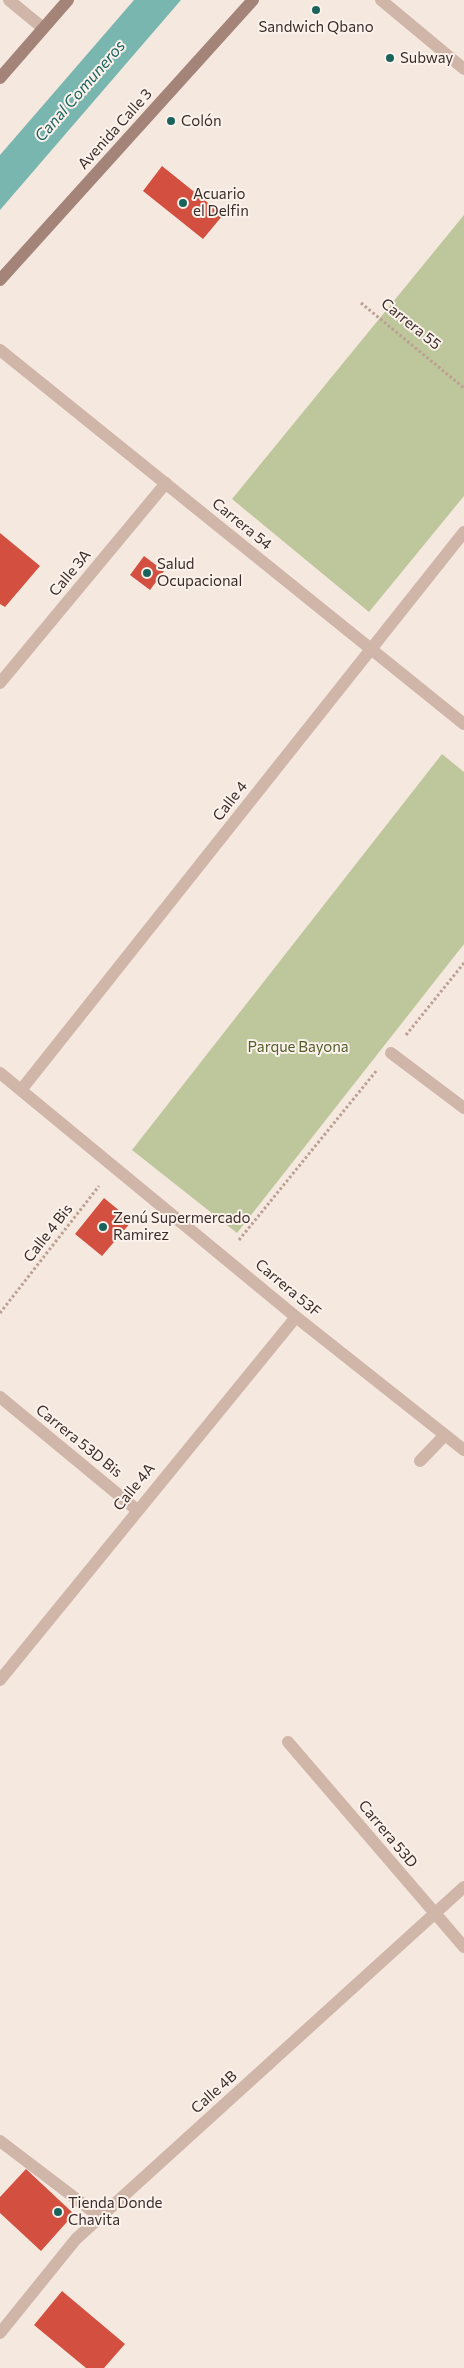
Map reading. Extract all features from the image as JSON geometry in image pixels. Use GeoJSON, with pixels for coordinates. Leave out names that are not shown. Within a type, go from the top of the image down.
{"type":"FeatureCollection","features":[{"type":"Feature","properties":{"kind":"main road"},"geometry":{"type":"LineString","coordinates":[[0,78],[68,0]]}},
{"type":"Feature","properties":{"kind":"main road","name":"Avenida Calle 3"},"geometry":{"type":"LineString","coordinates":[[0,280],[253,0]]}},
{"type":"Feature","properties":{"kind":"street"},"geometry":{"type":"LineString","coordinates":[[9,0],[43,28]]}},
{"type":"Feature","properties":{"kind":"street"},"geometry":{"type":"LineString","coordinates":[[381,0],[464,69]]}},
{"type":"Feature","properties":{"kind":"street","name":"Carrera 54"},"geometry":{"type":"LineString","coordinates":[[0,350],[464,724]]}},
{"type":"Feature","properties":{"kind":"street","name":"Calle 3A"},"geometry":{"type":"LineString","coordinates":[[0,683],[166,483]]}},
{"type":"Feature","properties":{"kind":"street","name":"Calle 4"},"geometry":{"type":"LineString","coordinates":[[21,1090],[464,532]]}},
{"type":"Feature","properties":{"kind":"street"},"geometry":{"type":"LineString","coordinates":[[391,1053],[464,1108]]}},
{"type":"Feature","properties":{"kind":"street","name":"Carrera 53F"},"geometry":{"type":"LineString","coordinates":[[0,1073],[296,1317],[464,1450]]}},
{"type":"Feature","properties":{"kind":"street","name":"Calle 4A"},"geometry":{"type":"LineString","coordinates":[[0,1680],[296,1317]]}},
{"type":"Feature","properties":{"kind":"street","name":"Carrera 53D Bis"},"geometry":{"type":"LineString","coordinates":[[0,1397],[137,1510]]}},
{"type":"Feature","properties":{"kind":"street"},"geometry":{"type":"LineString","coordinates":[[420,1462],[445,1435]]}},
{"type":"Feature","properties":{"kind":"street","name":"Carrera 53D"},"geometry":{"type":"LineString","coordinates":[[288,1742],[464,1947]]}},
{"type":"Feature","properties":{"kind":"street","name":"Calle 4B"},"geometry":{"type":"LineString","coordinates":[[0,2333],[76,2239],[464,1887]]}},
{"type":"Feature","properties":{"kind":"street"},"geometry":{"type":"LineString","coordinates":[[0,2141],[100,2217]]}},
{"type":"Feature","properties":{"kind":"path","name":"Carrera 55"},"geometry":{"type":"LineString","coordinates":[[361,303],[464,388]]}},
{"type":"Feature","properties":{"kind":"path"},"geometry":{"type":"LineString","coordinates":[[225,1257],[464,963]]}},
{"type":"Feature","properties":{"kind":"path","name":"Calle 4 Bis"},"geometry":{"type":"LineString","coordinates":[[0,1313],[113,1167]]}},
{"type":"Feature","properties":{"kind":"green space"},"geometry":{"type":"Polygon","coordinates":[[[464,215],[464,496],[369,612],[232,499],[464,215]]]}},
{"type":"Feature","properties":{"kind":"green space","name":"Parque Bayona"},"geometry":{"type":"Polygon","coordinates":[[[442,754],[464,772],[464,944],[237,1233],[132,1150],[442,754]]]}},
{"type":"Feature","properties":{"kind":"water","name":"Canal Comuneros"},"geometry":{"type":"Polygon","coordinates":[[[134,0],[181,0],[0,210],[0,155],[134,0]]]}},
{"type":"Feature","properties":{"kind":"building","name":"Acuario el Delfin"},"geometry":{"type":"Polygon","coordinates":[[[162,166],[223,215],[203,239],[143,191],[162,166]]]}},
{"type":"Feature","properties":{"kind":"building"},"geometry":{"type":"Polygon","coordinates":[[[0,533],[40,566],[5,607],[0,604],[0,533]]]}},
{"type":"Feature","properties":{"kind":"building","name":"Salud Ocupacional"},"geometry":{"type":"Polygon","coordinates":[[[144,556],[164,571],[150,590],[130,575],[144,556]]]}},
{"type":"Feature","properties":{"kind":"building","name":"Zenú Supermercado Ramirez"},"geometry":{"type":"Polygon","coordinates":[[[104,1198],[132,1221],[102,1256],[75,1234],[104,1198]]]}},
{"type":"Feature","properties":{"kind":"building"},"geometry":{"type":"Polygon","coordinates":[[[26,2169],[74,2214],[41,2251],[0,2213],[0,2197],[26,2169]]]}},
{"type":"Feature","properties":{"kind":"building"},"geometry":{"type":"Polygon","coordinates":[[[62,2291],[125,2344],[104,2368],[86,2368],[34,2325],[62,2291]]]}},
{"type":"Feature","properties":{"kind":"place","name":"Sandwich Qbano"},"geometry":{"type":"Point","coordinates":[316,10]}},
{"type":"Feature","properties":{"kind":"place","name":"Subway"},"geometry":{"type":"Point","coordinates":[390,58]}},
{"type":"Feature","properties":{"kind":"place","name":"Colón"},"geometry":{"type":"Point","coordinates":[171,121]}},
{"type":"Feature","properties":{"kind":"place","name":"Acuario el Delfin"},"geometry":{"type":"Point","coordinates":[183,203]}},
{"type":"Feature","properties":{"kind":"place","name":"Salud Ocupacional"},"geometry":{"type":"Point","coordinates":[147,573]}},
{"type":"Feature","properties":{"kind":"place","name":"Zenú Supermercado Ramirez"},"geometry":{"type":"Point","coordinates":[103,1227]}},
{"type":"Feature","properties":{"kind":"place","name":"Tienda Donde Chavita"},"geometry":{"type":"Point","coordinates":[58,2212]}}]}
